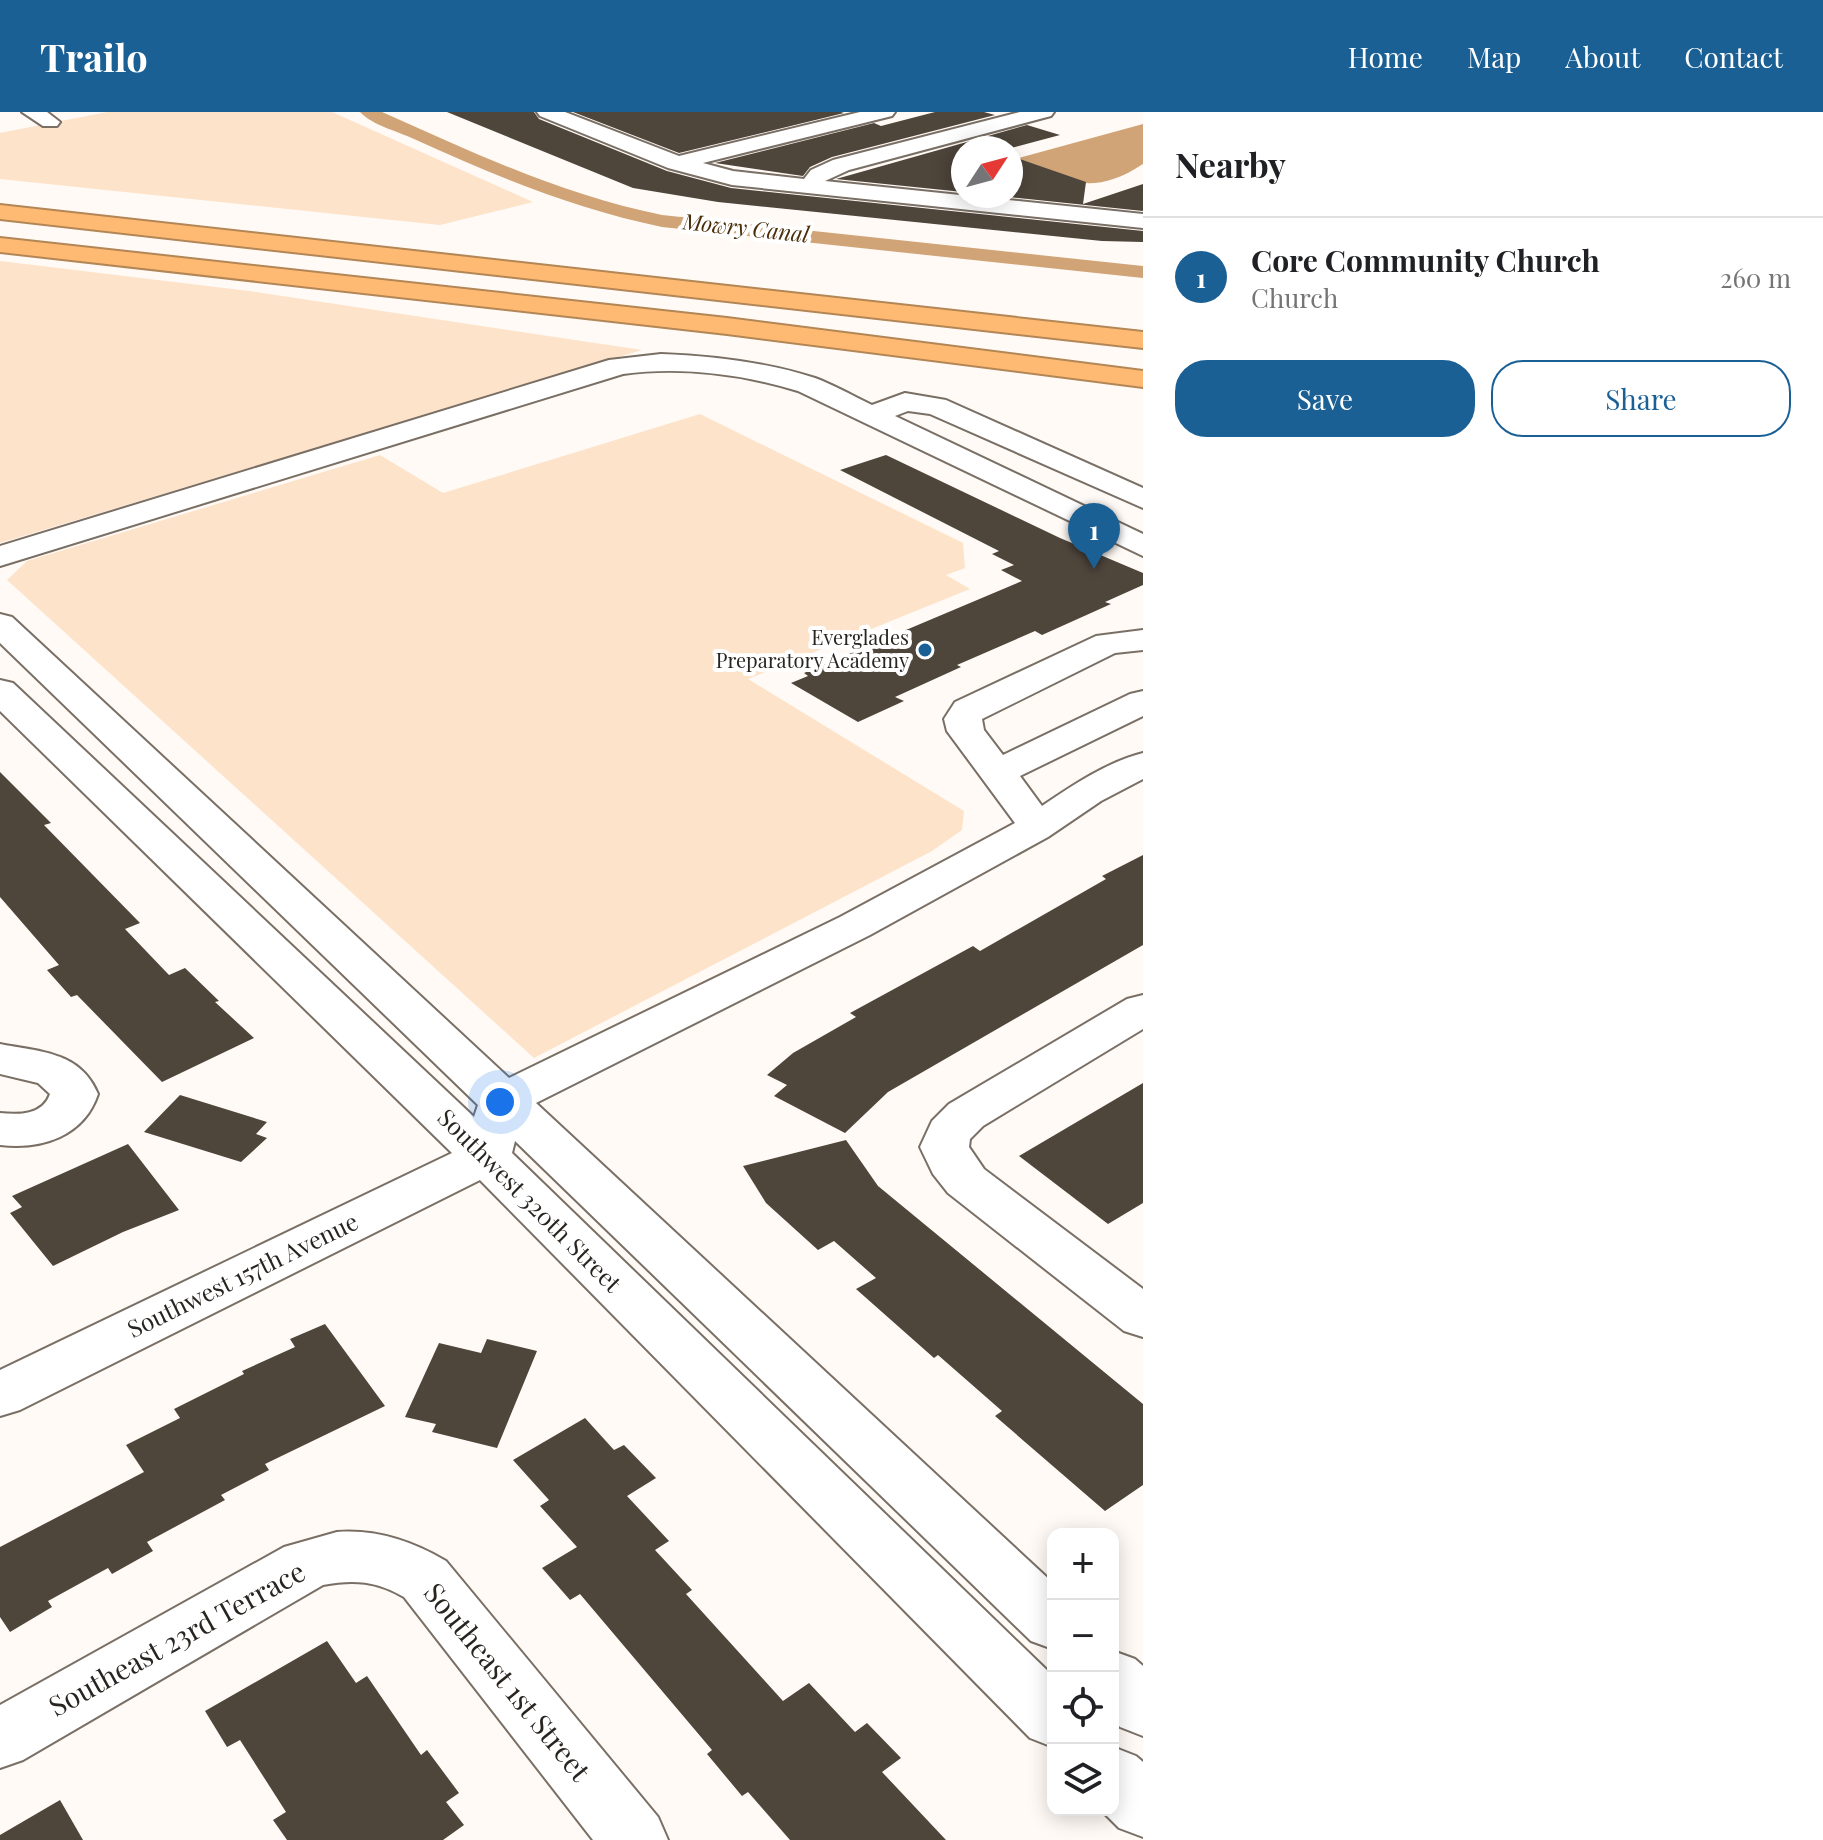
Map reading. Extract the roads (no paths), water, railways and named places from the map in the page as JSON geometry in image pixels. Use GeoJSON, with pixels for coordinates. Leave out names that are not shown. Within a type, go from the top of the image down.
{"type":"FeatureCollection","features":[{"type":"Feature","properties":{"kind":"highway"},"geometry":{"type":"LineString","coordinates":[[0,212],[1143,340]]}},
{"type":"Feature","properties":{"kind":"highway"},"geometry":{"type":"LineString","coordinates":[[144,226],[225,230],[1143,324]]}},
{"type":"Feature","properties":{"kind":"highway"},"geometry":{"type":"LineString","coordinates":[[0,245],[727,326],[1143,379]]}},
{"type":"Feature","properties":{"kind":"highway"},"geometry":{"type":"LineString","coordinates":[[727,326],[1143,390]]}},
{"type":"Feature","properties":{"kind":"street"},"geometry":{"type":"LineString","coordinates":[[547,112],[676,163],[732,178],[1143,221]]}},
{"type":"Feature","properties":{"kind":"street"},"geometry":{"type":"LineString","coordinates":[[785,112],[826,126]]}},
{"type":"Feature","properties":{"kind":"street"},"geometry":{"type":"LineString","coordinates":[[676,163],[885,112]]}},
{"type":"Feature","properties":{"kind":"street"},"geometry":{"type":"LineString","coordinates":[[809,187],[819,175],[841,165],[1044,112]]}},
{"type":"Feature","properties":{"kind":"street"},"geometry":{"type":"LineString","coordinates":[[0,556],[630,364],[667,362],[770,375],[808,385],[1143,546]]}},
{"type":"Feature","properties":{"kind":"street"},"geometry":{"type":"LineString","coordinates":[[870,415],[905,402],[936,406],[1143,499]]}},
{"type":"Feature","properties":{"kind":"street"},"geometry":{"type":"LineString","coordinates":[[1030,491],[1082,472]]}},
{"type":"Feature","properties":{"kind":"street"},"geometry":{"type":"LineString","coordinates":[[0,624],[1047,1616]]}},
{"type":"Feature","properties":{"kind":"street"},"geometry":{"type":"LineString","coordinates":[[1037,826],[966,731],[963,719],[968,710],[1108,643],[1143,640]]}},
{"type":"Feature","properties":{"kind":"street"},"geometry":{"type":"LineString","coordinates":[[0,678],[45,664]]}},
{"type":"Feature","properties":{"kind":"street","name":"Southwest 320th Street"},"geometry":{"type":"LineString","coordinates":[[0,691],[486,1157],[1047,1712]]}},
{"type":"Feature","properties":{"kind":"street"},"geometry":{"type":"LineString","coordinates":[[996,773],[1143,702]]}},
{"type":"Feature","properties":{"kind":"street"},"geometry":{"type":"LineString","coordinates":[[486,1157],[503,1100],[855,926],[1143,764]]}},
{"type":"Feature","properties":{"kind":"street"},"geometry":{"type":"LineString","coordinates":[[1143,1009],[966,1115],[944,1140],[947,1159],[956,1170],[1143,1317]]}},
{"type":"Feature","properties":{"kind":"street"},"geometry":{"type":"LineString","coordinates":[[0,1059],[62,1075],[74,1094],[65,1112],[45,1125],[29,1130],[0,1129]]}},
{"type":"Feature","properties":{"kind":"street","name":"Southwest 157th Avenue"},"geometry":{"type":"LineString","coordinates":[[0,1395],[486,1157]]}},
{"type":"Feature","properties":{"kind":"street","name":"Southeast 23rd Terrace"},"geometry":{"type":"LineString","coordinates":[[0,1739],[305,1565],[325,1558],[358,1555]]}},
{"type":"Feature","properties":{"kind":"street","name":"Southeast 1st Street"},"geometry":{"type":"LineString","coordinates":[[358,1555],[397,1563],[425,1579],[622,1836]]}},
{"type":"Feature","properties":{"kind":"street"},"geometry":{"type":"LineString","coordinates":[[1119,1685],[1143,1707]]}},
{"type":"Feature","properties":{"kind":"street"},"geometry":{"type":"LineString","coordinates":[[1119,1783],[1143,1806]]}},
{"type":"Feature","properties":{"kind":"waterway","name":"Mowry Canal"},"geometry":{"type":"LineString","coordinates":[[368,112],[512,176],[623,213],[662,221],[1143,272]]}},
{"type":"Feature","properties":{"kind":"place","name":"Core Community Church"},"geometry":{"type":"Point","coordinates":[1094,569]}},
{"type":"Feature","properties":{"kind":"place","name":"Everglades Preparatory Academy"},"geometry":{"type":"Point","coordinates":[925,650]}}]}
